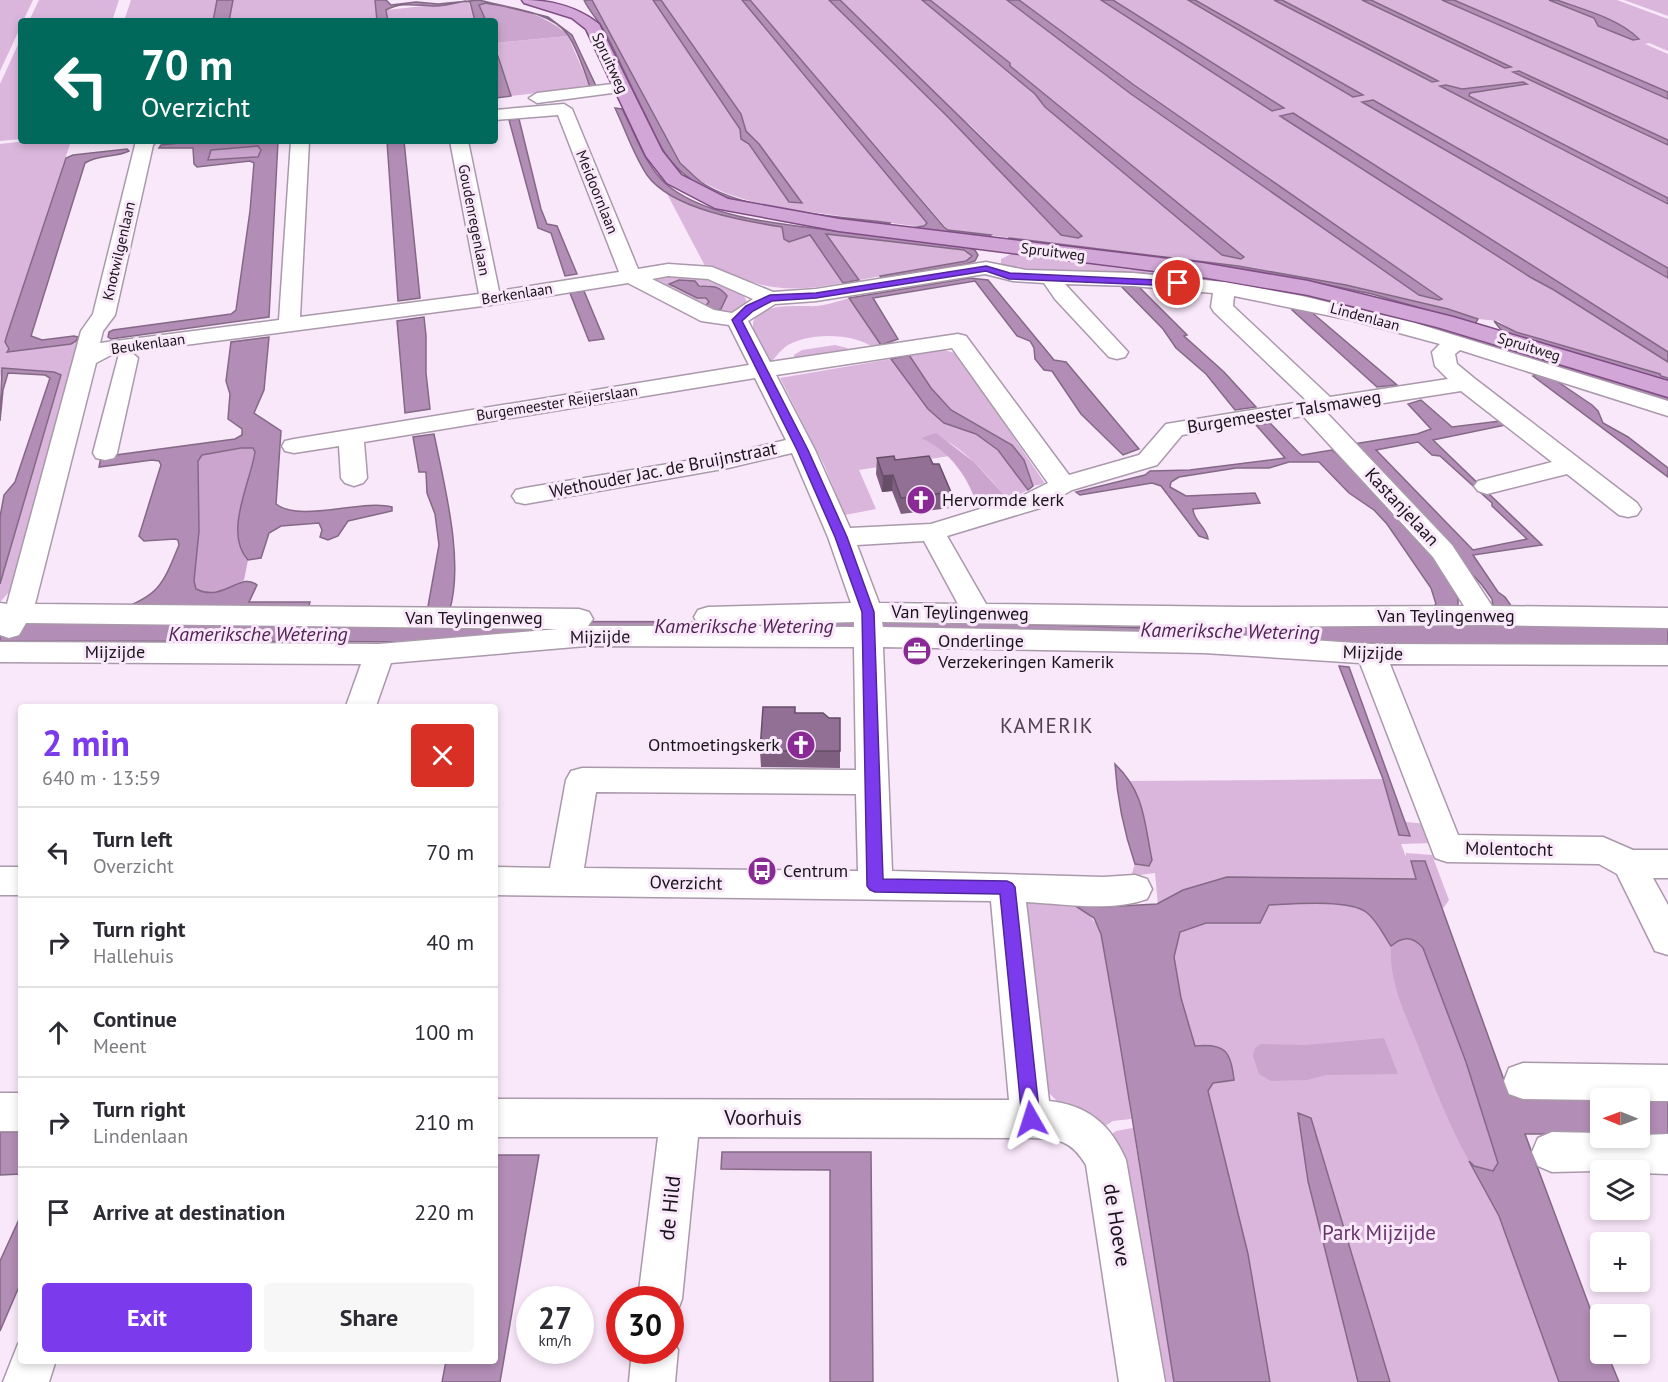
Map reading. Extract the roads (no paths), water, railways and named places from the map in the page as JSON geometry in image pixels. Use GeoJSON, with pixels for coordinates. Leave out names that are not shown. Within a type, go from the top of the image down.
{"type":"FeatureCollection","features":[{"type":"Feature","properties":{"kind":"main road","name":"Spruitweg"},"geometry":{"type":"LineString","coordinates":[[530,0],[578,15],[593,27],[653,152],[675,179],[722,204],[809,220],[1202,270],[1308,288],[1445,322],[1668,389]]}},
{"type":"Feature","properties":{"kind":"street"},"geometry":{"type":"LineString","coordinates":[[499,108],[621,88]]}},
{"type":"Feature","properties":{"kind":"street","name":"Meidoornlaan"},"geometry":{"type":"LineString","coordinates":[[499,108],[564,109],[631,276]]}},
{"type":"Feature","properties":{"kind":"street","name":"Knotwilgenlaan"},"geometry":{"type":"LineString","coordinates":[[86,360],[92,331],[104,315],[144,144]]}},
{"type":"Feature","properties":{"kind":"street"},"geometry":{"type":"LineString","coordinates":[[289,325],[300,144]]}},
{"type":"Feature","properties":{"kind":"street","name":"Goudenregenlaan"},"geometry":{"type":"LineString","coordinates":[[460,144],[490,299]]}},
{"type":"Feature","properties":{"kind":"street"},"geometry":{"type":"LineString","coordinates":[[986,268],[993,258],[996,245]]}},
{"type":"Feature","properties":{"kind":"street","name":"Lindenlaan"},"geometry":{"type":"LineString","coordinates":[[631,276],[668,270],[712,273],[770,298],[816,296],[986,268],[1009,276],[1052,279],[1093,278],[1224,288],[1338,309],[1668,409]]}},
{"type":"Feature","properties":{"kind":"street"},"geometry":{"type":"LineString","coordinates":[[631,276],[709,316],[737,320],[775,369],[800,444],[841,537],[869,626],[875,886]]}},
{"type":"Feature","properties":{"kind":"street","name":"Berkenlaan"},"geometry":{"type":"LineString","coordinates":[[289,325],[490,299],[631,276]]}},
{"type":"Feature","properties":{"kind":"street"},"geometry":{"type":"LineString","coordinates":[[1052,279],[1062,295],[1117,352]]}},
{"type":"Feature","properties":{"kind":"street","name":"Kastanjelaan"},"geometry":{"type":"LineString","coordinates":[[1224,288],[1222,307],[1317,407],[1443,551],[1484,615]]}},
{"type":"Feature","properties":{"kind":"street","name":"Lindenlaan"},"geometry":{"type":"LineString","coordinates":[[737,320],[750,309],[770,298]]}},
{"type":"Feature","properties":{"kind":"street","name":"Beukenlaan"},"geometry":{"type":"LineString","coordinates":[[9,621],[86,360],[105,349],[289,325]]}},
{"type":"Feature","properties":{"kind":"street","name":"Burgemeester Reijerslaan"},"geometry":{"type":"LineString","coordinates":[[294,446],[957,341],[1063,485]]}},
{"type":"Feature","properties":{"kind":"street"},"geometry":{"type":"LineString","coordinates":[[1455,343],[1443,352],[1446,366],[1628,509]]}},
{"type":"Feature","properties":{"kind":"street"},"geometry":{"type":"LineString","coordinates":[[105,453],[127,358]]}},
{"type":"Feature","properties":{"kind":"street","name":"Burgemeester Talsmaweg"},"geometry":{"type":"LineString","coordinates":[[841,537],[932,532],[1031,502],[1063,485],[1148,460],[1174,429],[1466,384]]}},
{"type":"Feature","properties":{"kind":"street"},"geometry":{"type":"LineString","coordinates":[[68,419],[114,413]]}},
{"type":"Feature","properties":{"kind":"street"},"geometry":{"type":"LineString","coordinates":[[351,437],[354,478]]}},
{"type":"Feature","properties":{"kind":"street","name":"Wethouder Jac. de Bruijnstraat"},"geometry":{"type":"LineString","coordinates":[[525,496],[728,461],[800,444]]}},
{"type":"Feature","properties":{"kind":"street"},"geometry":{"type":"LineString","coordinates":[[1487,486],[1571,465]]}},
{"type":"Feature","properties":{"kind":"street"},"geometry":{"type":"LineString","coordinates":[[932,532],[977,613]]}},
{"type":"Feature","properties":{"kind":"street","name":"Van Teylingenweg"},"geometry":{"type":"LineString","coordinates":[[9,621],[205,617],[452,618],[869,626],[977,613],[1245,617],[1484,615],[1668,618]]}},
{"type":"Feature","properties":{"kind":"street","name":"Mijzijde"},"geometry":{"type":"LineString","coordinates":[[0,652],[379,654],[586,636],[869,626],[952,637],[1204,644],[1371,654],[1668,655]]}},
{"type":"Feature","properties":{"kind":"street"},"geometry":{"type":"LineString","coordinates":[[362,704],[379,654]]}},
{"type":"Feature","properties":{"kind":"street","name":"Molentocht"},"geometry":{"type":"LineString","coordinates":[[1371,654],[1447,848],[1603,851],[1629,864],[1668,864]]}},
{"type":"Feature","properties":{"kind":"street"},"geometry":{"type":"LineString","coordinates":[[565,881],[582,780],[873,782]]}},
{"type":"Feature","properties":{"kind":"street"},"geometry":{"type":"LineString","coordinates":[[1629,864],[1668,939]]}},
{"type":"Feature","properties":{"kind":"street"},"geometry":{"type":"LineString","coordinates":[[0,881],[18,881]]}},
{"type":"Feature","properties":{"kind":"street","name":"Overzicht"},"geometry":{"type":"LineString","coordinates":[[498,881],[1007,887]]}},
{"type":"Feature","properties":{"kind":"street"},"geometry":{"type":"LineString","coordinates":[[1031,1119],[1007,887],[1103,891],[1135,889]]}},
{"type":"Feature","properties":{"kind":"street"},"geometry":{"type":"LineString","coordinates":[[1523,1081],[1668,1083]]}},
{"type":"Feature","properties":{"kind":"street"},"geometry":{"type":"LineString","coordinates":[[0,1112],[18,1112]]}},
{"type":"Feature","properties":{"kind":"street","name":"Voorhuis"},"geometry":{"type":"LineString","coordinates":[[498,1118],[1031,1119]]}},
{"type":"Feature","properties":{"kind":"street","name":"de Hild"},"geometry":{"type":"LineString","coordinates":[[661,1286],[680,1118]]}},
{"type":"Feature","properties":{"kind":"street","name":"de Hoeve"},"geometry":{"type":"LineString","coordinates":[[1031,1119],[1059,1120],[1080,1126],[1101,1149],[1106,1160],[1142,1382]]}},
{"type":"Feature","properties":{"kind":"street"},"geometry":{"type":"LineString","coordinates":[[1552,1152],[1668,1154]]}},
{"type":"Feature","properties":{"kind":"street"},"geometry":{"type":"LineString","coordinates":[[26,1382],[33,1364]]}},
{"type":"Feature","properties":{"kind":"street"},"geometry":{"type":"LineString","coordinates":[[652,1382],[654,1364]]}},
{"type":"Feature","properties":{"kind":"water"},"geometry":{"type":"Polygon","coordinates":[[[217,0],[233,0],[230,18],[214,18],[217,0]]]}},
{"type":"Feature","properties":{"kind":"water"},"geometry":{"type":"Polygon","coordinates":[[[375,0],[386,0],[391,5],[416,2],[438,4],[462,2],[439,6],[392,7],[386,10],[387,18],[377,18],[375,0]]]}},
{"type":"Feature","properties":{"kind":"water"},"geometry":{"type":"Polygon","coordinates":[[[479,0],[506,7],[486,3],[479,5],[485,18],[474,18],[470,2],[466,1],[479,0]]]}},
{"type":"Feature","properties":{"kind":"water"},"geometry":{"type":"Polygon","coordinates":[[[584,0],[592,0],[680,163],[701,182],[719,192],[766,206],[890,223],[888,226],[802,216],[741,203],[689,178],[663,150],[604,30],[584,0]]]}},
{"type":"Feature","properties":{"kind":"water"},"geometry":{"type":"Polygon","coordinates":[[[653,0],[661,0],[741,114],[746,131],[759,144],[802,203],[789,202],[749,144],[741,139],[740,129],[653,0]]]}},
{"type":"Feature","properties":{"kind":"water"},"geometry":{"type":"Polygon","coordinates":[[[742,0],[750,0],[944,227],[948,230],[991,235],[988,237],[911,228],[924,226],[927,223],[742,0]]]}},
{"type":"Feature","properties":{"kind":"water"},"geometry":{"type":"Polygon","coordinates":[[[829,0],[840,0],[1082,236],[1078,238],[1061,235],[948,117],[829,0]]]}},
{"type":"Feature","properties":{"kind":"water"},"geometry":{"type":"Polygon","coordinates":[[[922,0],[930,0],[1010,63],[1010,66],[1244,257],[1241,259],[1222,255],[1045,107],[1035,94],[922,0]]]}},
{"type":"Feature","properties":{"kind":"water"},"geometry":{"type":"Polygon","coordinates":[[[1007,0],[1019,0],[1134,85],[1442,299],[1419,295],[1131,94],[1007,0]]]}},
{"type":"Feature","properties":{"kind":"water"},"geometry":{"type":"Polygon","coordinates":[[[1101,0],[1113,0],[1284,108],[1272,111],[1101,0]]]}},
{"type":"Feature","properties":{"kind":"water"},"geometry":{"type":"Polygon","coordinates":[[[1188,0],[1195,0],[1363,95],[1353,97],[1188,0]]]}},
{"type":"Feature","properties":{"kind":"water"},"geometry":{"type":"Polygon","coordinates":[[[1274,0],[1282,0],[1438,81],[1432,82],[1274,0]]]}},
{"type":"Feature","properties":{"kind":"water"},"geometry":{"type":"Polygon","coordinates":[[[1362,0],[1371,0],[1511,67],[1505,68],[1362,0]]]}},
{"type":"Feature","properties":{"kind":"water"},"geometry":{"type":"Polygon","coordinates":[[[1442,0],[1454,0],[1668,92],[1668,99],[1442,0]]]}},
{"type":"Feature","properties":{"kind":"water"},"geometry":{"type":"Polygon","coordinates":[[[1549,0],[1557,0],[1600,15],[1621,25],[1639,39],[1633,40],[1598,26],[1594,18],[1549,0]]]}},
{"type":"Feature","properties":{"kind":"water"},"geometry":{"type":"Polygon","coordinates":[[[535,14],[548,17],[572,35],[596,86],[590,87],[578,54],[568,35],[552,21],[535,14]]]}},
{"type":"Feature","properties":{"kind":"water"},"geometry":{"type":"Polygon","coordinates":[[[498,56],[511,96],[498,98],[498,56]]]}},
{"type":"Feature","properties":{"kind":"water"},"geometry":{"type":"Polygon","coordinates":[[[1519,71],[1668,140],[1668,145],[1513,72],[1519,71]]]}},
{"type":"Feature","properties":{"kind":"water"},"geometry":{"type":"Polygon","coordinates":[[[1523,82],[1527,84],[1470,93],[1469,96],[1668,198],[1668,204],[1440,86],[1446,85],[1462,89],[1523,82]]]}},
{"type":"Feature","properties":{"kind":"water"},"geometry":{"type":"Polygon","coordinates":[[[1373,100],[1668,268],[1668,278],[1362,102],[1373,100]]]}},
{"type":"Feature","properties":{"kind":"water"},"geometry":{"type":"Polygon","coordinates":[[[615,108],[622,109],[646,158],[658,176],[682,195],[703,205],[750,219],[775,223],[967,247],[975,250],[978,255],[975,261],[966,264],[881,278],[880,276],[966,261],[972,256],[964,250],[826,234],[859,280],[843,283],[810,235],[789,242],[784,239],[782,227],[709,212],[673,197],[658,187],[642,168],[615,108]]]}},
{"type":"Feature","properties":{"kind":"water"},"geometry":{"type":"Polygon","coordinates":[[[1293,113],[1668,352],[1668,362],[1530,277],[1280,116],[1293,113]]]}},
{"type":"Feature","properties":{"kind":"water"},"geometry":{"type":"Polygon","coordinates":[[[519,119],[541,209],[547,224],[557,226],[577,274],[565,276],[551,233],[538,228],[509,120],[519,119]]]}},
{"type":"Feature","properties":{"kind":"water"},"geometry":{"type":"Polygon","coordinates":[[[170,144],[278,144],[269,317],[111,339],[108,337],[109,332],[113,330],[231,314],[236,310],[250,211],[254,163],[250,161],[197,167],[194,164],[193,148],[159,148],[161,145],[170,144]],[[258,146],[211,150],[208,160],[258,157],[261,150],[258,146]]]}},
{"type":"Feature","properties":{"kind":"water"},"geometry":{"type":"Polygon","coordinates":[[[387,144],[404,144],[420,298],[398,301],[387,144]]]}},
{"type":"Feature","properties":{"kind":"water"},"geometry":{"type":"Polygon","coordinates":[[[127,149],[129,151],[124,153],[96,158],[85,163],[31,336],[42,340],[74,336],[78,337],[76,341],[71,344],[7,352],[9,349],[5,342],[7,335],[66,158],[73,155],[127,149]]]}},
{"type":"Feature","properties":{"kind":"water"},"geometry":{"type":"Polygon","coordinates":[[[1009,238],[1238,266],[1346,285],[1448,309],[1478,319],[1475,324],[1372,294],[1309,281],[1077,247],[1009,240],[1009,238]]]}},
{"type":"Feature","properties":{"kind":"water"},"geometry":{"type":"Polygon","coordinates":[[[1117,272],[1224,280],[1294,291],[1348,303],[1509,348],[1668,397],[1668,401],[1356,308],[1304,297],[1115,274],[1117,272]]]}},
{"type":"Feature","properties":{"kind":"water"},"geometry":{"type":"Polygon","coordinates":[[[969,278],[988,280],[1054,360],[1066,362],[1139,449],[1123,455],[1081,414],[1052,371],[1044,370],[1035,359],[1034,348],[1030,341],[1017,336],[975,281],[873,298],[898,339],[881,345],[849,298],[969,278]]]}},
{"type":"Feature","properties":{"kind":"water"},"geometry":{"type":"Polygon","coordinates":[[[679,280],[695,281],[699,286],[721,290],[727,296],[721,309],[715,311],[705,306],[709,302],[706,298],[697,298],[669,284],[679,280]]]}},
{"type":"Feature","properties":{"kind":"water"},"geometry":{"type":"Polygon","coordinates":[[[1120,285],[1138,286],[1187,335],[1184,336],[1224,372],[1256,407],[1235,410],[1206,374],[1176,348],[1163,329],[1120,285]]]}},
{"type":"Feature","properties":{"kind":"water"},"geometry":{"type":"Polygon","coordinates":[[[584,291],[604,339],[589,341],[570,293],[584,291]]]}},
{"type":"Feature","properties":{"kind":"water"},"geometry":{"type":"Polygon","coordinates":[[[1306,307],[1397,385],[1377,387],[1292,310],[1306,307]]]}},
{"type":"Feature","properties":{"kind":"water"},"geometry":{"type":"Polygon","coordinates":[[[424,317],[430,409],[405,413],[397,321],[424,317]]]}},
{"type":"Feature","properties":{"kind":"water"},"geometry":{"type":"Polygon","coordinates":[[[1494,321],[1516,332],[1660,374],[1668,378],[1668,381],[1518,337],[1501,330],[1494,321]]]}},
{"type":"Feature","properties":{"kind":"water"},"geometry":{"type":"Polygon","coordinates":[[[269,337],[264,390],[254,413],[281,431],[276,504],[300,511],[379,505],[392,507],[392,511],[348,521],[338,536],[328,540],[320,537],[322,530],[319,523],[281,526],[269,533],[261,558],[248,560],[241,549],[238,522],[255,452],[253,448],[241,448],[202,455],[198,461],[199,531],[194,581],[196,589],[215,592],[251,582],[257,585],[249,602],[310,602],[307,613],[118,610],[143,599],[158,587],[169,570],[179,545],[178,540],[175,539],[144,541],[139,536],[161,465],[159,461],[99,467],[101,457],[235,439],[242,435],[242,429],[228,419],[230,394],[226,381],[231,342],[269,337]]]}},
{"type":"Feature","properties":{"kind":"water"},"geometry":{"type":"Polygon","coordinates":[[[909,355],[931,388],[951,410],[1012,445],[1024,460],[1033,486],[1028,490],[998,450],[976,434],[944,423],[928,409],[891,359],[909,355]]]}},
{"type":"Feature","properties":{"kind":"water"},"geometry":{"type":"Polygon","coordinates":[[[2,368],[54,372],[61,375],[0,584],[0,517],[4,495],[15,482],[50,378],[45,375],[8,373],[3,390],[0,421],[2,368]]]}},
{"type":"Feature","properties":{"kind":"water"},"geometry":{"type":"Polygon","coordinates":[[[1545,373],[1592,405],[1598,411],[1603,423],[1628,437],[1668,468],[1668,477],[1533,376],[1545,373]]]}},
{"type":"Feature","properties":{"kind":"water"},"geometry":{"type":"Polygon","coordinates":[[[1421,400],[1452,427],[1500,421],[1506,425],[1433,440],[1542,545],[1473,555],[1498,592],[1505,597],[1514,610],[1493,606],[1492,599],[1482,585],[1353,444],[1417,434],[1431,429],[1408,404],[1421,400]],[[1418,442],[1376,450],[1473,550],[1527,539],[1492,506],[1492,503],[1440,456],[1432,455],[1418,442]]]}},
{"type":"Feature","properties":{"kind":"water"},"geometry":{"type":"Polygon","coordinates":[[[1270,423],[1302,455],[1332,450],[1366,480],[1426,543],[1458,598],[1458,608],[1432,607],[1436,604],[1431,588],[1387,524],[1374,510],[1349,493],[1319,462],[1289,462],[1269,468],[1236,468],[1179,477],[1171,482],[1170,487],[1186,496],[1255,493],[1260,503],[1193,509],[1208,539],[1199,536],[1161,486],[1152,483],[1080,495],[1076,492],[1145,475],[1150,471],[1190,470],[1285,458],[1256,425],[1270,423]]]}},
{"type":"Feature","properties":{"kind":"water"},"geometry":{"type":"Polygon","coordinates":[[[434,434],[454,547],[455,571],[449,612],[427,612],[439,545],[435,514],[427,493],[426,472],[419,472],[413,437],[434,434]]]}},
{"type":"Feature","properties":{"kind":"water","name":"Kameriksche Wetering"},"geometry":{"type":"Polygon","coordinates":[[[0,621],[952,622],[1148,628],[1480,625],[1668,628],[1668,647],[1568,644],[0,641],[0,621]]]}},
{"type":"Feature","properties":{"kind":"water"},"geometry":{"type":"Polygon","coordinates":[[[1339,666],[1349,667],[1410,836],[1399,835],[1383,779],[1339,666]]]}},
{"type":"Feature","properties":{"kind":"water"},"geometry":{"type":"Polygon","coordinates":[[[1115,764],[1132,786],[1142,808],[1152,860],[1149,866],[1135,864],[1122,815],[1115,764]]]}},
{"type":"Feature","properties":{"kind":"water"},"geometry":{"type":"Polygon","coordinates":[[[1411,861],[1425,861],[1504,1080],[1522,1096],[1590,1098],[1590,1134],[1525,1134],[1590,1308],[1590,1364],[1612,1364],[1619,1382],[1559,1382],[1499,1216],[1469,1161],[1474,1166],[1493,1171],[1498,1163],[1466,1062],[1423,948],[1412,939],[1400,940],[1391,946],[1366,912],[1347,905],[1320,903],[1269,905],[1260,923],[1206,923],[1180,932],[1174,957],[1181,998],[1195,1046],[1213,1046],[1225,1051],[1233,1070],[1234,1080],[1213,1083],[1208,1091],[1248,1254],[1270,1382],[1174,1382],[1101,934],[1094,918],[1068,901],[1077,905],[1103,907],[1157,904],[1183,890],[1227,877],[1416,879],[1411,861]]]}},
{"type":"Feature","properties":{"kind":"water"},"geometry":{"type":"Polygon","coordinates":[[[1650,1099],[1668,1100],[1668,1135],[1650,1135],[1650,1099]]]}},
{"type":"Feature","properties":{"kind":"water"},"geometry":{"type":"Polygon","coordinates":[[[1298,1113],[1311,1118],[1390,1382],[1358,1382],[1308,1181],[1298,1113]]]}},
{"type":"Feature","properties":{"kind":"water"},"geometry":{"type":"Polygon","coordinates":[[[0,1132],[18,1132],[18,1174],[0,1175],[0,1132]]]}},
{"type":"Feature","properties":{"kind":"water"},"geometry":{"type":"Polygon","coordinates":[[[722,1152],[871,1152],[873,1382],[830,1382],[830,1170],[721,1169],[722,1152]]]}},
{"type":"Feature","properties":{"kind":"water"},"geometry":{"type":"Polygon","coordinates":[[[498,1155],[539,1155],[516,1286],[500,1382],[442,1382],[445,1364],[498,1364],[498,1155]]]}},
{"type":"Feature","properties":{"kind":"water"},"geometry":{"type":"Polygon","coordinates":[[[18,1222],[18,1289],[0,1331],[0,1261],[18,1222]]]}},
{"type":"Feature","properties":{"kind":"place","name":"Hervormde kerk"},"geometry":{"type":"Point","coordinates":[921,500]}},
{"type":"Feature","properties":{"kind":"place","name":"Onderlinge Verzekeringen Kamerik"},"geometry":{"type":"Point","coordinates":[917,651]}},
{"type":"Feature","properties":{"kind":"place","name":"Ontmoetingskerk"},"geometry":{"type":"Point","coordinates":[801,745]}},
{"type":"Feature","properties":{"kind":"place","name":"Centrum"},"geometry":{"type":"Point","coordinates":[762,871]}},
{"type":"Feature","properties":{"kind":"district","name":"KAMERIK"},"geometry":{"type":"Point","coordinates":[1047,726]}},
{"type":"Feature","properties":{"kind":"park label","name":"Park Mijzijde"},"geometry":{"type":"Point","coordinates":[1379,1233]}}]}
